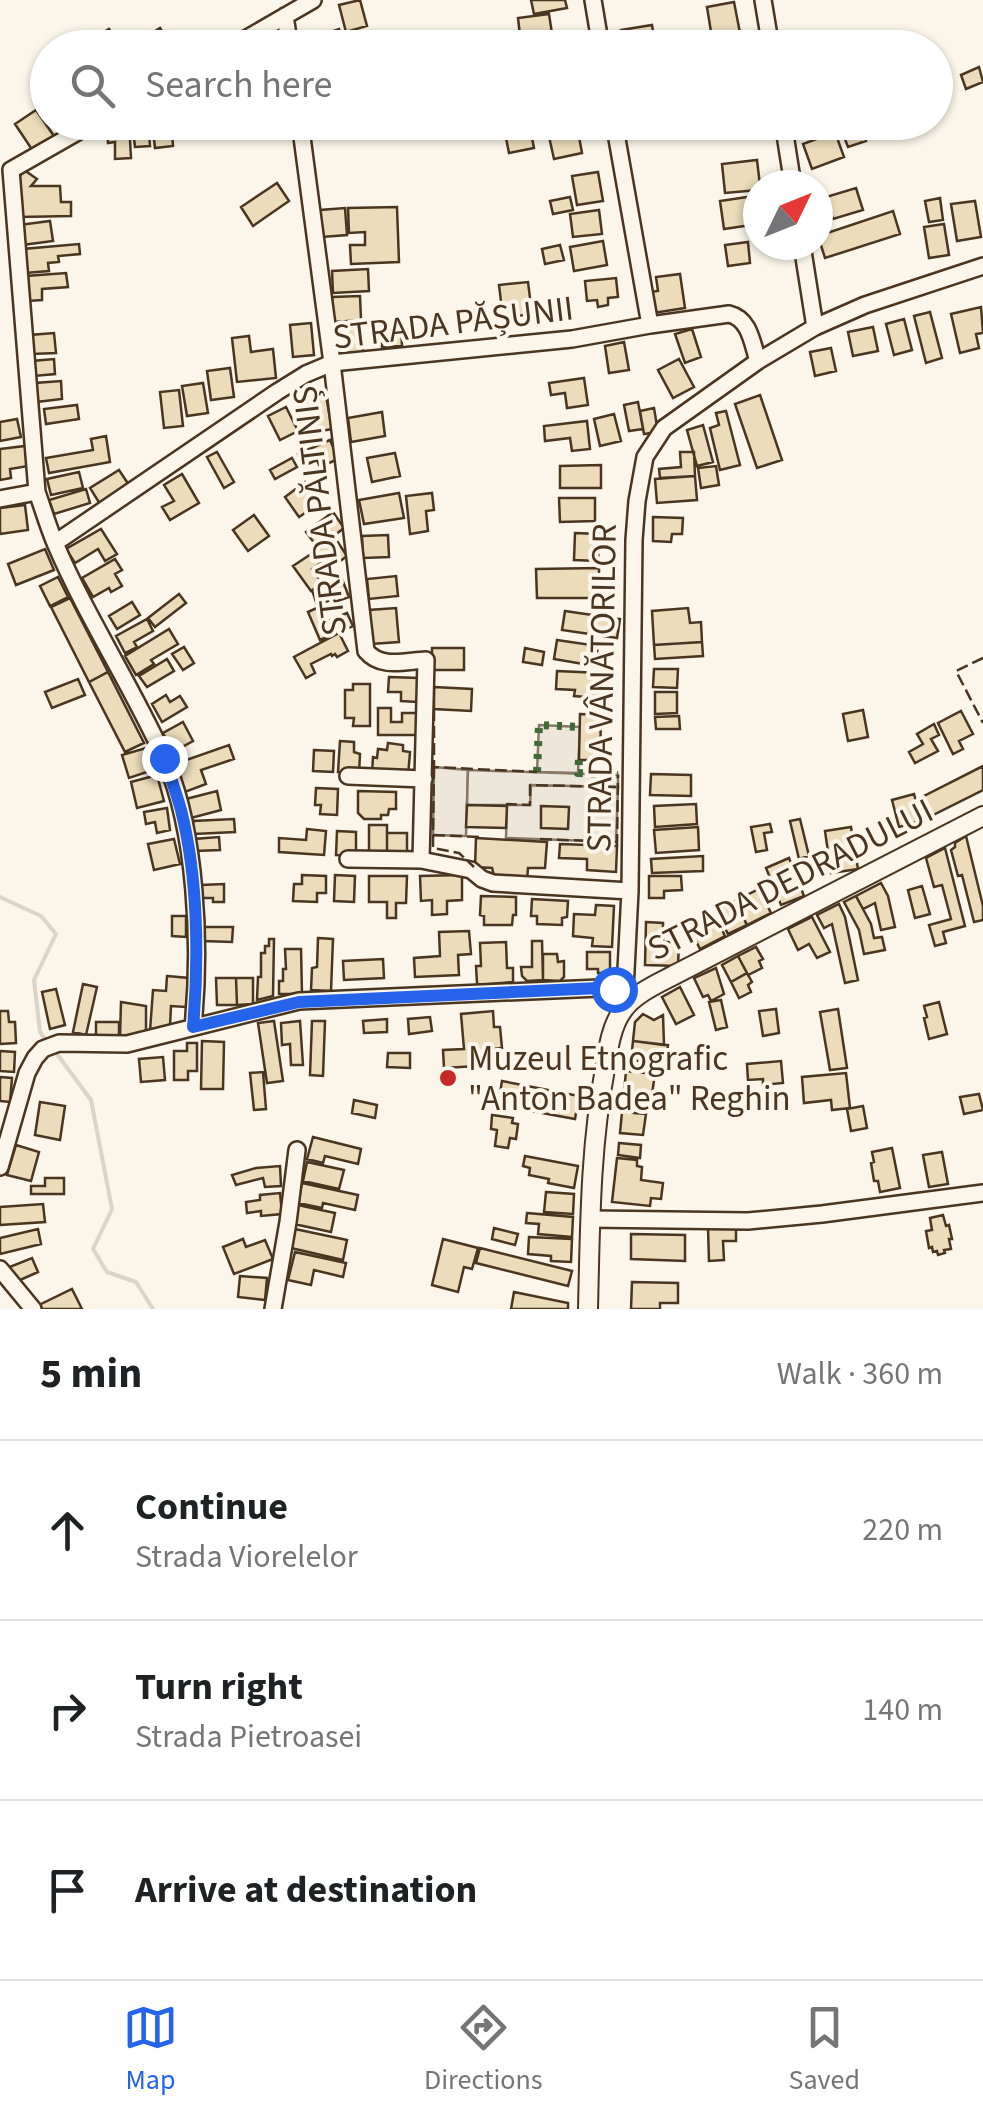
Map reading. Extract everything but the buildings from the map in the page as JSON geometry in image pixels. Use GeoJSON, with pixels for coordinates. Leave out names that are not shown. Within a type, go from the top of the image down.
{"type":"FeatureCollection","features":[{"type":"Feature","properties":{"kind":"main road","name":"STRADA DEDRADULUI"},"geometry":{"type":"LineString","coordinates":[[626,996],[983,816]]}},
{"type":"Feature","properties":{"kind":"main road","name":"STRADA VÂNĂTORILOR"},"geometry":{"type":"LineString","coordinates":[[588,1309],[598,1108],[614,1025],[626,996]]}},
{"type":"Feature","properties":{"kind":"street"},"geometry":{"type":"LineString","coordinates":[[261,30],[313,0]]}},
{"type":"Feature","properties":{"kind":"street"},"geometry":{"type":"LineString","coordinates":[[593,0],[598,30]]}},
{"type":"Feature","properties":{"kind":"street"},"geometry":{"type":"LineString","coordinates":[[763,0],[768,30]]}},
{"type":"Feature","properties":{"kind":"street"},"geometry":{"type":"LineString","coordinates":[[285,16],[287,30]]}},
{"type":"Feature","properties":{"kind":"street"},"geometry":{"type":"LineString","coordinates":[[64,140],[11,170],[37,492],[55,543],[164,758],[182,813],[194,890],[193,1027]]}},
{"type":"Feature","properties":{"kind":"street","name":"STRADA PĂLTINIȘ"},"geometry":{"type":"LineString","coordinates":[[302,140],[366,651],[373,660],[384,663],[426,660],[421,860]]}},
{"type":"Feature","properties":{"kind":"street"},"geometry":{"type":"LineString","coordinates":[[617,140],[650,324]]}},
{"type":"Feature","properties":{"kind":"street"},"geometry":{"type":"LineString","coordinates":[[786,140],[791,170]]}},
{"type":"Feature","properties":{"kind":"street"},"geometry":{"type":"LineString","coordinates":[[804,260],[815,326]]}},
{"type":"Feature","properties":{"kind":"street","name":"STRADA VÂNĂTORILOR"},"geometry":{"type":"LineString","coordinates":[[626,996],[634,540],[646,457],[664,428],[815,326],[983,266]]}},
{"type":"Feature","properties":{"kind":"street","name":"STRADA PĂȘUNII"},"geometry":{"type":"LineString","coordinates":[[55,543],[277,392],[332,364],[572,339],[729,314],[740,316],[746,324],[758,361]]}},
{"type":"Feature","properties":{"kind":"street"},"geometry":{"type":"LineString","coordinates":[[0,499],[37,492]]}},
{"type":"Feature","properties":{"kind":"street"},"geometry":{"type":"LineString","coordinates":[[348,776],[424,779]]}},
{"type":"Feature","properties":{"kind":"street"},"geometry":{"type":"LineString","coordinates":[[348,859],[421,860],[471,870],[493,883],[630,891]]}},
{"type":"Feature","properties":{"kind":"street"},"geometry":{"type":"LineString","coordinates":[[0,1166],[28,1073],[35,1058],[51,1046],[127,1044],[299,1002],[599,988],[626,996]]}},
{"type":"Feature","properties":{"kind":"street"},"geometry":{"type":"LineString","coordinates":[[273,1309],[297,1150]]}},
{"type":"Feature","properties":{"kind":"street"},"geometry":{"type":"LineString","coordinates":[[590,1218],[748,1220],[983,1193]]}},
{"type":"Feature","properties":{"kind":"street"},"geometry":{"type":"LineString","coordinates":[[0,1269],[32,1309]]}},
{"type":"Feature","properties":{"kind":"shaded area"},"geometry":{"type":"Polygon","coordinates":[[[539,725],[580,727],[578,773],[537,772],[539,725]]]}},
{"type":"Feature","properties":{"kind":"shaded area"},"geometry":{"type":"Polygon","coordinates":[[[434,767],[468,770],[466,836],[433,835],[434,767]]]}},
{"type":"Feature","properties":{"kind":"shaded area"},"geometry":{"type":"Polygon","coordinates":[[[468,770],[618,775],[618,787],[531,785],[530,805],[467,805],[468,770]]]}},
{"type":"Feature","properties":{"kind":"shaded area"},"geometry":{"type":"Polygon","coordinates":[[[530,785],[618,787],[616,842],[506,838],[507,804],[530,785]]]}},
{"type":"Feature","properties":{"kind":"waterway"},"geometry":{"type":"LineString","coordinates":[[0,897],[41,916],[56,934],[34,980],[40,1032],[48,1043]]}},
{"type":"Feature","properties":{"kind":"waterway"},"geometry":{"type":"LineString","coordinates":[[54,1050],[91,1100],[112,1209],[93,1249],[107,1272],[136,1282],[153,1309]]}},
{"type":"Feature","properties":{"kind":"hedge"},"geometry":{"type":"LineString","coordinates":[[537,772],[539,725],[580,727]]}},
{"type":"Feature","properties":{"kind":"hedge"},"geometry":{"type":"LineString","coordinates":[[579,760],[578,773],[618,775]]}},
{"type":"Feature","properties":{"kind":"fence"},"geometry":{"type":"LineString","coordinates":[[983,658],[956,671],[983,723]]}},
{"type":"Feature","properties":{"kind":"fence"},"geometry":{"type":"LineString","coordinates":[[434,709],[434,767],[537,772]]}},
{"type":"Feature","properties":{"kind":"fence"},"geometry":{"type":"LineString","coordinates":[[434,767],[433,835],[480,837]]}},
{"type":"Feature","properties":{"kind":"fence"},"geometry":{"type":"LineString","coordinates":[[617,846],[618,775]]}},
{"type":"Feature","properties":{"kind":"fence"},"geometry":{"type":"LineString","coordinates":[[507,806],[530,805],[530,785],[618,787]]}},
{"type":"Feature","properties":{"kind":"fence"},"geometry":{"type":"LineString","coordinates":[[433,835],[433,848],[459,853],[474,867]]}},
{"type":"Feature","properties":{"kind":"fence"},"geometry":{"type":"LineString","coordinates":[[540,839],[616,842]]}},
{"type":"Feature","properties":{"kind":"place","name":"Muzeul Etnografic \"Anton Badea\" Reghin"},"geometry":{"type":"Point","coordinates":[448,1078]}},
{"type":"Feature","properties":{"kind":"route"},"geometry":{"type":"LineString","coordinates":[[164,758],[182,813],[194,890],[193,1027],[299,1002],[614,989]]}}]}
